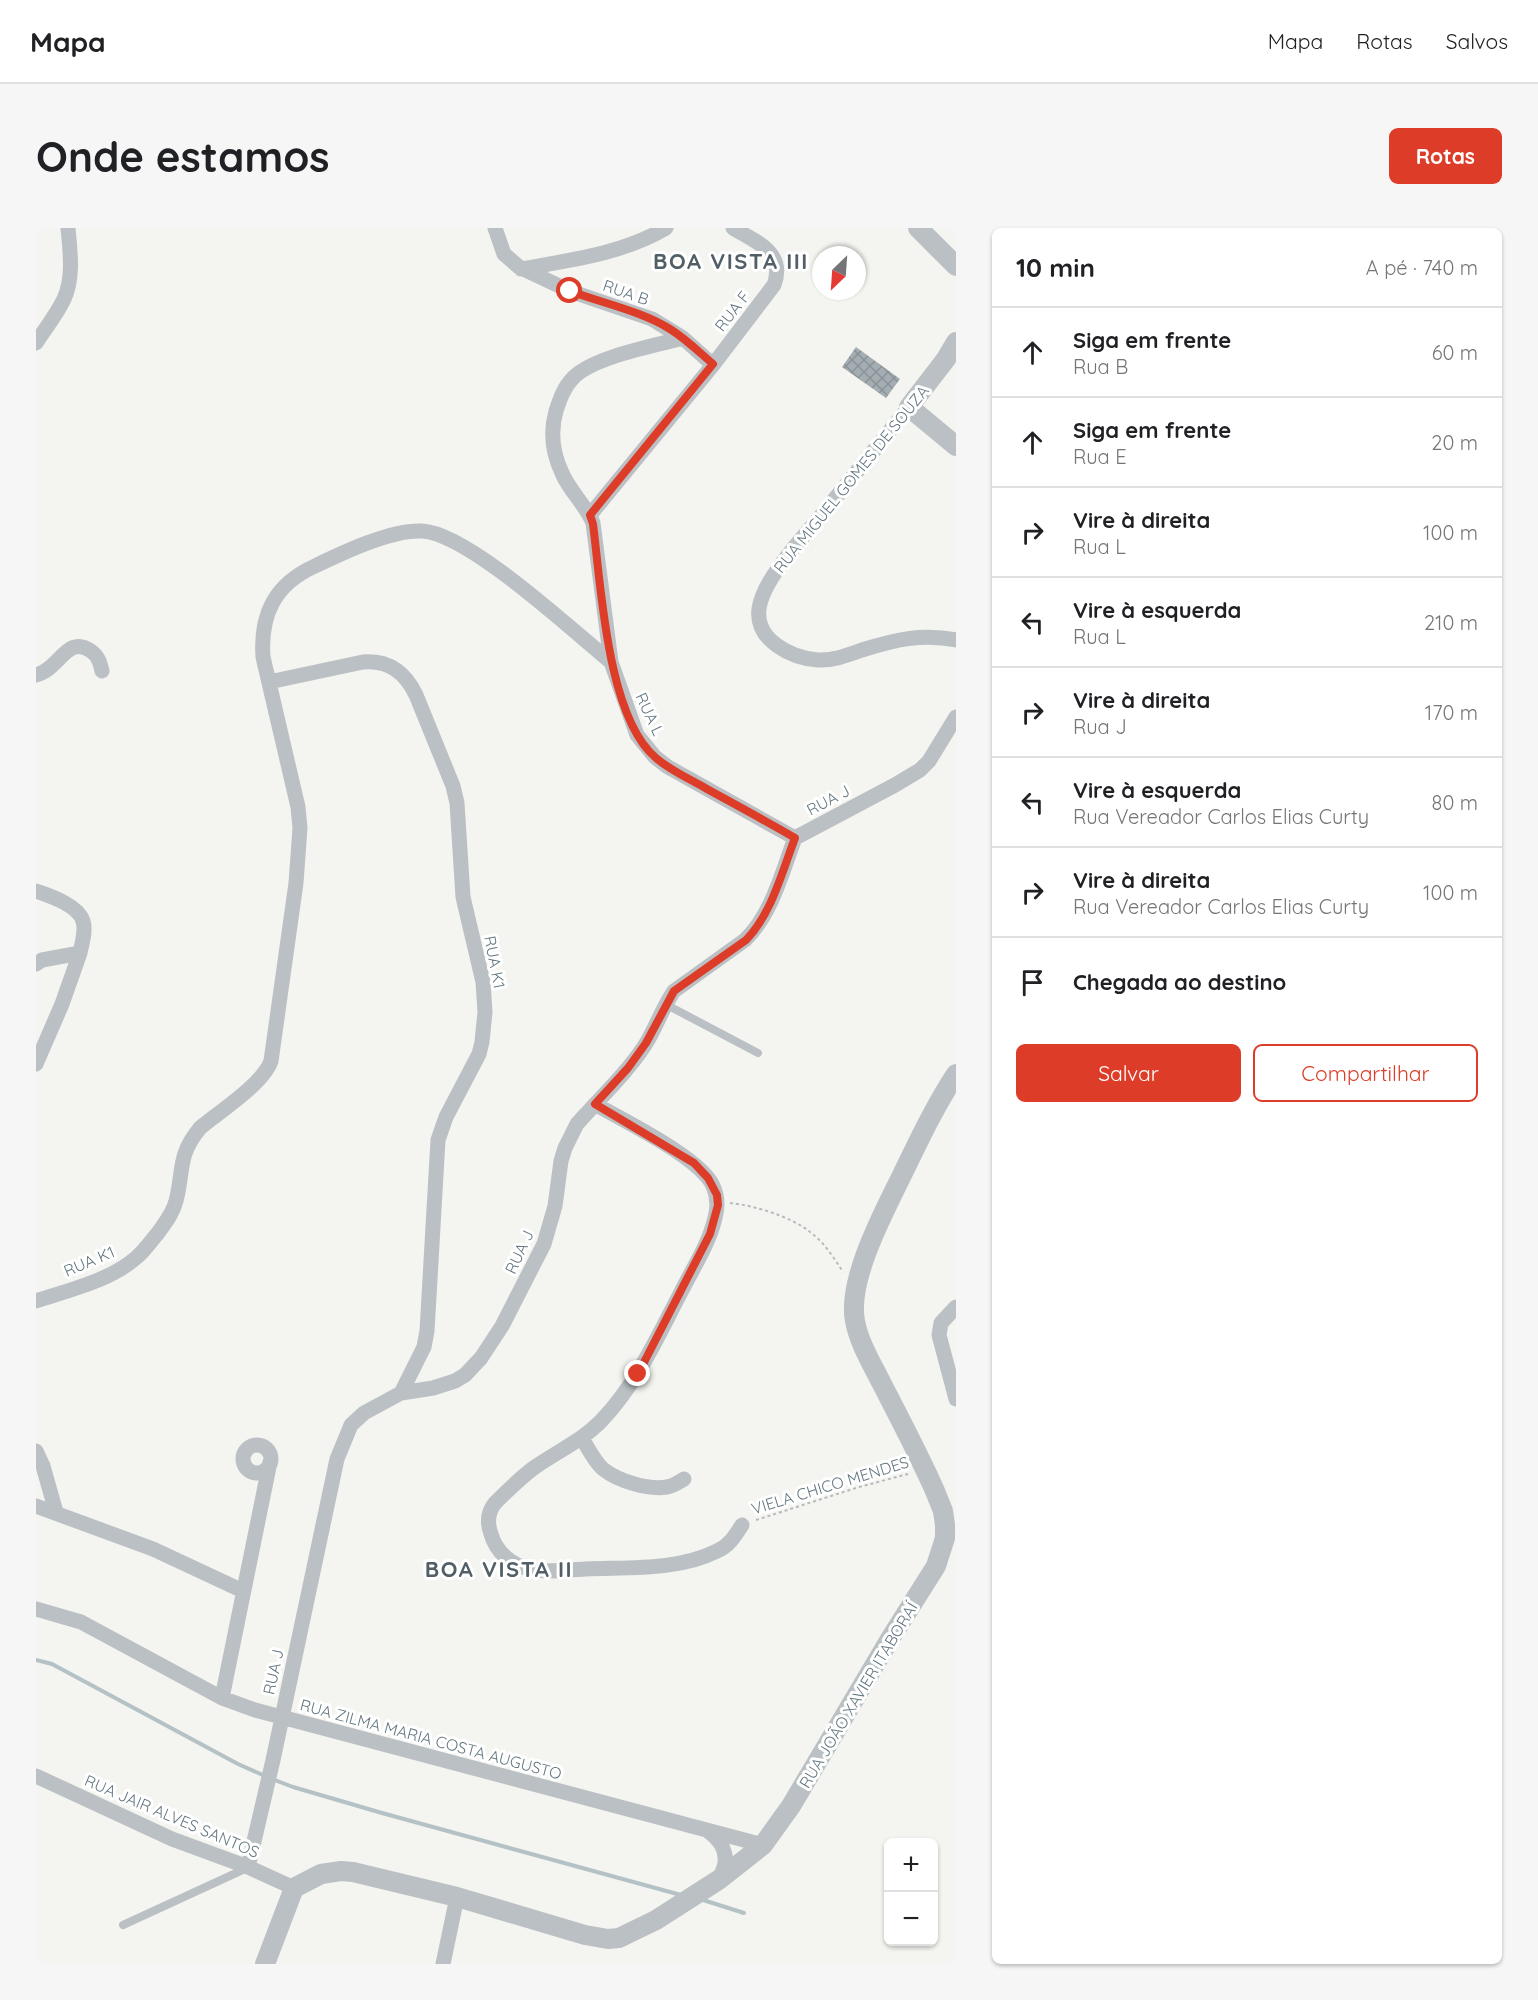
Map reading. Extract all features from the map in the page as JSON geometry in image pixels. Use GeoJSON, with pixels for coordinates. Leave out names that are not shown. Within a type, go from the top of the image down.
{"type":"FeatureCollection","features":[{"type":"Feature","properties":{"kind":"street"},"geometry":{"type":"LineString","coordinates":[[36,343],[64,298],[69,282],[68,228]]}},
{"type":"Feature","properties":{"kind":"street","name":"RUA B"},"geometry":{"type":"LineString","coordinates":[[495,228],[500,247],[507,259],[522,269],[567,289],[652,320],[683,338],[713,364]]}},
{"type":"Feature","properties":{"kind":"street","name":"RUA B"},"geometry":{"type":"LineString","coordinates":[[522,269],[605,253],[653,236],[666,228]]}},
{"type":"Feature","properties":{"kind":"street","name":"RUA F"},"geometry":{"type":"LineString","coordinates":[[713,364],[765,297],[777,276],[776,261],[770,253],[733,228]]}},
{"type":"Feature","properties":{"kind":"street"},"geometry":{"type":"LineString","coordinates":[[918,228],[956,266]]}},
{"type":"Feature","properties":{"kind":"street"},"geometry":{"type":"LineString","coordinates":[[554,263],[547,271],[548,277],[567,289]]}},
{"type":"Feature","properties":{"kind":"street"},"geometry":{"type":"LineString","coordinates":[[683,338],[591,365],[581,371],[567,386],[555,416],[554,447],[562,474],[591,519],[713,364]]}},
{"type":"Feature","properties":{"kind":"street","name":"RUA MIGUEL GOMES DE SOUZA"},"geometry":{"type":"LineString","coordinates":[[956,342],[909,408],[781,564],[761,599],[759,609],[759,620],[768,638],[787,652],[811,659],[834,659],[899,639],[932,637],[956,640]]}},
{"type":"Feature","properties":{"kind":"street"},"geometry":{"type":"LineString","coordinates":[[909,408],[956,446]]}},
{"type":"Feature","properties":{"kind":"street","name":"RUA L"},"geometry":{"type":"LineString","coordinates":[[591,519],[611,662],[637,735],[655,758],[795,838]]}},
{"type":"Feature","properties":{"kind":"street","name":"RUA K1"},"geometry":{"type":"LineString","coordinates":[[36,1301],[94,1281],[119,1269],[141,1253],[163,1227],[173,1209],[178,1191],[182,1157],[193,1137],[200,1128],[256,1083],[269,1068],[293,905],[300,828],[298,807],[263,657],[262,639],[265,621],[270,606],[279,591],[291,578],[366,544],[408,532],[434,532],[464,546],[523,590],[611,662]]}},
{"type":"Feature","properties":{"kind":"street"},"geometry":{"type":"LineString","coordinates":[[36,675],[49,670],[70,648],[77,645],[95,654],[102,670]]}},
{"type":"Feature","properties":{"kind":"street","name":"RUA K1"},"geometry":{"type":"LineString","coordinates":[[269,682],[363,662],[374,661],[395,668],[410,681],[453,786],[457,803],[463,897],[483,982],[484,1027],[479,1054],[441,1129],[427,1331],[424,1347],[401,1393]]}},
{"type":"Feature","properties":{"kind":"street","name":"RUA J"},"geometry":{"type":"LineString","coordinates":[[248,1867],[341,1445],[351,1425],[356,1418],[385,1400],[401,1393],[434,1388],[455,1381],[473,1367],[492,1342],[544,1244],[555,1206],[561,1161],[577,1124],[615,1083],[641,1050],[674,991],[746,940],[752,933],[771,901],[795,838],[920,770],[929,761],[956,717]]}},
{"type":"Feature","properties":{"kind":"street"},"geometry":{"type":"LineString","coordinates":[[36,891],[67,904],[82,917],[84,930],[80,953],[62,1004],[36,1064]]}},
{"type":"Feature","properties":{"kind":"street"},"geometry":{"type":"LineString","coordinates":[[36,964],[42,960],[80,953]]}},
{"type":"Feature","properties":{"kind":"street","name":"RUA JOÃO XAVIER ITABORAÍ"},"geometry":{"type":"LineString","coordinates":[[294,1888],[321,1874],[341,1871],[376,1877],[457,1897],[585,1935],[608,1939],[619,1938],[634,1932],[717,1880],[763,1845],[791,1806],[936,1566],[945,1538],[943,1511],[925,1469],[860,1337],[854,1310],[857,1287],[878,1225],[930,1118],[956,1074]]}},
{"type":"Feature","properties":{"kind":"street"},"geometry":{"type":"LineString","coordinates":[[595,1104],[694,1163],[713,1185],[717,1202],[715,1219],[706,1243],[638,1374],[617,1404],[582,1438],[534,1468],[491,1508],[488,1521],[494,1543],[503,1555],[530,1569],[656,1566],[680,1563],[718,1551],[727,1545],[742,1525]]}},
{"type":"Feature","properties":{"kind":"street"},"geometry":{"type":"LineString","coordinates":[[956,1307],[941,1323],[939,1335],[956,1399]]}},
{"type":"Feature","properties":{"kind":"street"},"geometry":{"type":"LineString","coordinates":[[582,1438],[603,1469],[624,1480],[649,1486],[666,1487],[684,1479]]}},
{"type":"Feature","properties":{"kind":"street"},"geometry":{"type":"LineString","coordinates":[[36,1451],[43,1466],[56,1512]]}},
{"type":"Feature","properties":{"kind":"street"},"geometry":{"type":"LineString","coordinates":[[222,1698],[270,1462]]}},
{"type":"Feature","properties":{"kind":"street"},"geometry":{"type":"LineString","coordinates":[[36,1506],[153,1549],[243,1591]]}},
{"type":"Feature","properties":{"kind":"street","name":"RUA ZILMA MARIA COSTA AUGUSTO"},"geometry":{"type":"LineString","coordinates":[[36,1609],[81,1622],[222,1698],[282,1718],[763,1845]]}},
{"type":"Feature","properties":{"kind":"street","name":"RUA JAIR ALVES SANTOS"},"geometry":{"type":"LineString","coordinates":[[36,1776],[172,1839],[248,1867],[294,1888]]}},
{"type":"Feature","properties":{"kind":"street"},"geometry":{"type":"LineString","coordinates":[[705,1830],[718,1839],[725,1854],[726,1865],[717,1880]]}},
{"type":"Feature","properties":{"kind":"street"},"geometry":{"type":"LineString","coordinates":[[265,1964],[294,1888]]}},
{"type":"Feature","properties":{"kind":"street"},"geometry":{"type":"LineString","coordinates":[[443,1964],[457,1897]]}},
{"type":"Feature","properties":{"kind":"lane"},"geometry":{"type":"LineString","coordinates":[[665,1004],[758,1053]]}},
{"type":"Feature","properties":{"kind":"lane"},"geometry":{"type":"LineString","coordinates":[[123,1925],[248,1867]]}},
{"type":"Feature","properties":{"kind":"path"},"geometry":{"type":"LineString","coordinates":[[717,1202],[754,1207],[809,1231],[832,1254],[847,1278],[857,1287]]}},
{"type":"Feature","properties":{"kind":"path","name":"VIELA CHICO MENDES"},"geometry":{"type":"LineString","coordinates":[[742,1525],[859,1487],[925,1469]]}},
{"type":"Feature","properties":{"kind":"building"},"geometry":{"type":"Polygon","coordinates":[[[856,347],[900,379],[886,398],[842,367],[856,347]]]}},
{"type":"Feature","properties":{"kind":"waterway"},"geometry":{"type":"LineString","coordinates":[[36,1660],[52,1664],[238,1764],[265,1776]]}},
{"type":"Feature","properties":{"kind":"waterway"},"geometry":{"type":"LineString","coordinates":[[272,1779],[382,1813],[681,1895]]}},
{"type":"Feature","properties":{"kind":"waterway"},"geometry":{"type":"LineString","coordinates":[[700,1899],[744,1913]]}},
{"type":"Feature","properties":{"kind":"district","name":"BOA VISTA III"},"geometry":{"type":"Point","coordinates":[731,261]}},
{"type":"Feature","properties":{"kind":"district","name":"BOA VISTA II"},"geometry":{"type":"Point","coordinates":[499,1569]}},
{"type":"Feature","properties":{"kind":"route"},"geometry":{"type":"LineString","coordinates":[[570,291],[652,320],[668,328],[713,364],[590,515],[611,662],[629,718],[637,735],[655,758],[795,838],[771,901],[758,926],[746,940],[674,991],[667,1000],[646,1043],[628,1068],[595,1104],[694,1163],[708,1178],[717,1195],[718,1205],[710,1234],[638,1374]]}}]}
